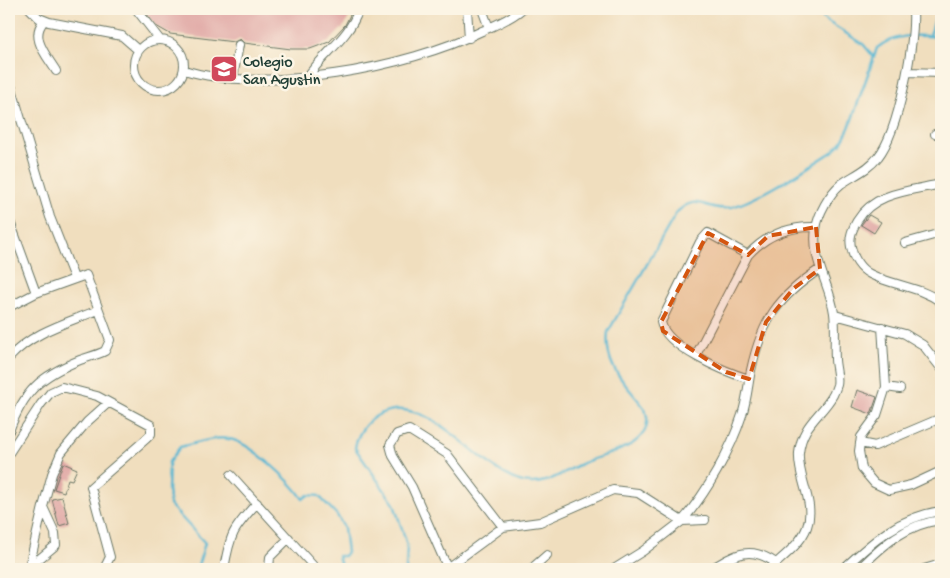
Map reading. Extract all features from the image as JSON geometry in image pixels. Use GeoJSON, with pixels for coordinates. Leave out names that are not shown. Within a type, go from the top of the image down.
{"type":"FeatureCollection","features":[{"type":"Feature","properties":{"kind":"street"},"geometry":{"type":"LineString","coordinates":[[30,9],[44,21],[122,36],[138,50]]}},
{"type":"Feature","properties":{"kind":"street"},"geometry":{"type":"LineString","coordinates":[[136,9],[160,40]]}},
{"type":"Feature","properties":{"kind":"street"},"geometry":{"type":"LineString","coordinates":[[308,76],[319,61],[346,36],[354,24],[359,9]]}},
{"type":"Feature","properties":{"kind":"street"},"geometry":{"type":"LineString","coordinates":[[467,9],[469,38]]}},
{"type":"Feature","properties":{"kind":"street"},"geometry":{"type":"LineString","coordinates":[[482,9],[489,28]]}},
{"type":"Feature","properties":{"kind":"street"},"geometry":{"type":"LineString","coordinates":[[184,70],[197,74],[289,79],[390,63],[469,38],[522,9]]}},
{"type":"Feature","properties":{"kind":"street"},"geometry":{"type":"LineString","coordinates":[[770,569],[802,537],[810,516],[799,453],[806,429],[814,416],[832,396],[837,384],[834,357],[835,315],[816,254],[816,227],[832,194],[841,185],[868,167],[886,146],[907,72],[914,29],[913,9]]}},
{"type":"Feature","properties":{"kind":"street"},"geometry":{"type":"LineString","coordinates":[[44,21],[38,27],[38,37],[56,71]]}},
{"type":"Feature","properties":{"kind":"street"},"geometry":{"type":"LineString","coordinates":[[160,40],[169,41],[179,48],[184,58],[184,70],[180,79],[172,86],[157,90],[147,87],[139,80],[134,60],[138,50],[147,43],[160,40]]}},
{"type":"Feature","properties":{"kind":"street"},"geometry":{"type":"LineString","coordinates":[[234,77],[239,45]]}},
{"type":"Feature","properties":{"kind":"street"},"geometry":{"type":"LineString","coordinates":[[907,72],[941,74]]}},
{"type":"Feature","properties":{"kind":"street"},"geometry":{"type":"LineString","coordinates":[[9,79],[50,217],[74,278]]}},
{"type":"Feature","properties":{"kind":"street"},"geometry":{"type":"LineString","coordinates":[[941,184],[878,199],[861,214],[850,237],[854,256],[863,270],[870,275],[921,290],[941,302]]}},
{"type":"Feature","properties":{"kind":"street"},"geometry":{"type":"LineString","coordinates":[[9,219],[36,293]]}},
{"type":"Feature","properties":{"kind":"street"},"geometry":{"type":"LineString","coordinates":[[696,355],[748,255],[768,236],[804,227],[816,227]]}},
{"type":"Feature","properties":{"kind":"street"},"geometry":{"type":"LineString","coordinates":[[748,255],[708,232],[700,242],[661,322],[663,331],[671,340],[726,372],[749,378]]}},
{"type":"Feature","properties":{"kind":"street"},"geometry":{"type":"LineString","coordinates":[[905,243],[941,233]]}},
{"type":"Feature","properties":{"kind":"street"},"geometry":{"type":"LineString","coordinates":[[614,569],[643,551],[682,521],[724,461],[742,414],[749,378],[766,322],[794,288],[820,269]]}},
{"type":"Feature","properties":{"kind":"street"},"geometry":{"type":"LineString","coordinates":[[9,307],[36,293],[84,275],[89,278],[98,310],[110,340],[108,348],[101,353],[52,372],[39,381],[29,392],[16,413],[9,432]]}},
{"type":"Feature","properties":{"kind":"street"},"geometry":{"type":"LineString","coordinates":[[9,358],[26,341],[37,335],[98,310]]}},
{"type":"Feature","properties":{"kind":"street"},"geometry":{"type":"LineString","coordinates":[[835,315],[906,334],[923,345],[941,368]]}},
{"type":"Feature","properties":{"kind":"street"},"geometry":{"type":"LineString","coordinates":[[882,327],[886,387],[877,415],[861,438],[859,461],[867,477],[882,487],[895,490],[941,471]]}},
{"type":"Feature","properties":{"kind":"street"},"geometry":{"type":"LineString","coordinates":[[9,453],[51,392],[62,387],[70,387],[97,396],[148,423],[153,429],[146,439],[91,487],[110,557],[104,569]]}},
{"type":"Feature","properties":{"kind":"street"},"geometry":{"type":"LineString","coordinates":[[886,387],[900,389]]}},
{"type":"Feature","properties":{"kind":"street"},"geometry":{"type":"LineString","coordinates":[[28,568],[52,474],[61,453],[87,422],[108,403]]}},
{"type":"Feature","properties":{"kind":"street"},"geometry":{"type":"LineString","coordinates":[[860,443],[875,446],[941,418]]}},
{"type":"Feature","properties":{"kind":"street"},"geometry":{"type":"LineString","coordinates":[[503,527],[447,454],[409,430],[397,434],[390,446],[393,456],[412,487],[448,568],[503,527],[540,522],[613,490],[638,493],[682,521],[705,520]]}},
{"type":"Feature","properties":{"kind":"street"},"geometry":{"type":"LineString","coordinates":[[231,475],[316,569]]}},
{"type":"Feature","properties":{"kind":"street"},"geometry":{"type":"LineString","coordinates":[[224,569],[229,539],[257,503]]}},
{"type":"Feature","properties":{"kind":"street"},"geometry":{"type":"LineString","coordinates":[[28,568],[56,545],[55,533],[43,507]]}},
{"type":"Feature","properties":{"kind":"street"},"geometry":{"type":"LineString","coordinates":[[843,569],[890,528],[909,519],[941,511]]}},
{"type":"Feature","properties":{"kind":"street"},"geometry":{"type":"LineString","coordinates":[[859,569],[883,545],[904,531],[925,523],[941,520]]}},
{"type":"Feature","properties":{"kind":"street"},"geometry":{"type":"LineString","coordinates":[[269,569],[270,557],[289,538]]}},
{"type":"Feature","properties":{"kind":"street"},"geometry":{"type":"LineString","coordinates":[[711,569],[733,557],[751,552],[764,555],[776,563]]}},
{"type":"Feature","properties":{"kind":"street"},"geometry":{"type":"LineString","coordinates":[[532,569],[547,556]]}},
{"type":"Feature","properties":{"kind":"street"},"geometry":{"type":"LineString","coordinates":[[924,569],[941,564]]}},
{"type":"Feature","properties":{"kind":"highlighted area"},"geometry":{"type":"Polygon","coordinates":[[[816,227],[820,269],[794,288],[766,322],[749,379],[726,372],[663,331],[661,322],[708,233],[748,255],[768,236],[816,227]]]}},
{"type":"Feature","properties":{"kind":"building"},"geometry":{"type":"Polygon","coordinates":[[[143,9],[353,9],[345,25],[329,42],[310,49],[291,49],[244,43],[240,39],[234,42],[170,34],[156,26],[143,9]]]}},
{"type":"Feature","properties":{"kind":"building"},"geometry":{"type":"Polygon","coordinates":[[[869,215],[881,222],[874,233],[861,225],[869,215]]]}},
{"type":"Feature","properties":{"kind":"building"},"geometry":{"type":"Polygon","coordinates":[[[857,390],[877,397],[871,414],[852,407],[857,390]]]}},
{"type":"Feature","properties":{"kind":"building"},"geometry":{"type":"Polygon","coordinates":[[[63,463],[77,469],[72,480],[68,479],[64,492],[54,489],[63,463]]]}},
{"type":"Feature","properties":{"kind":"building"},"geometry":{"type":"Polygon","coordinates":[[[62,497],[69,523],[59,526],[52,499],[62,497]]]}},
{"type":"Feature","properties":{"kind":"waterway"},"geometry":{"type":"LineString","coordinates":[[815,9],[825,20],[863,44],[873,56]]}},
{"type":"Feature","properties":{"kind":"waterway"},"geometry":{"type":"LineString","coordinates":[[930,36],[938,9]]}},
{"type":"Feature","properties":{"kind":"waterway"},"geometry":{"type":"LineString","coordinates":[[406,569],[407,545],[394,504],[355,448],[360,434],[369,421],[378,415],[397,410],[416,413],[435,422],[489,464],[507,475],[523,482],[532,483],[547,481],[583,463],[628,446],[638,440],[644,432],[647,422],[645,409],[623,382],[613,365],[609,355],[608,332],[677,212],[691,203],[719,208],[738,205],[780,184],[832,152],[841,143],[849,128],[877,48],[899,37],[941,37]]}},
{"type":"Feature","properties":{"kind":"waterway"},"geometry":{"type":"LineString","coordinates":[[197,569],[205,543],[170,505],[168,490],[169,462],[180,447],[223,438],[248,447],[280,473],[303,499],[308,495],[319,496],[337,515],[344,528],[347,552],[344,556],[338,556],[342,569]]}},
{"type":"Feature","properties":{"kind":"place","name":"Colegio San Agustin"},"geometry":{"type":"Point","coordinates":[224,69]}}]}
